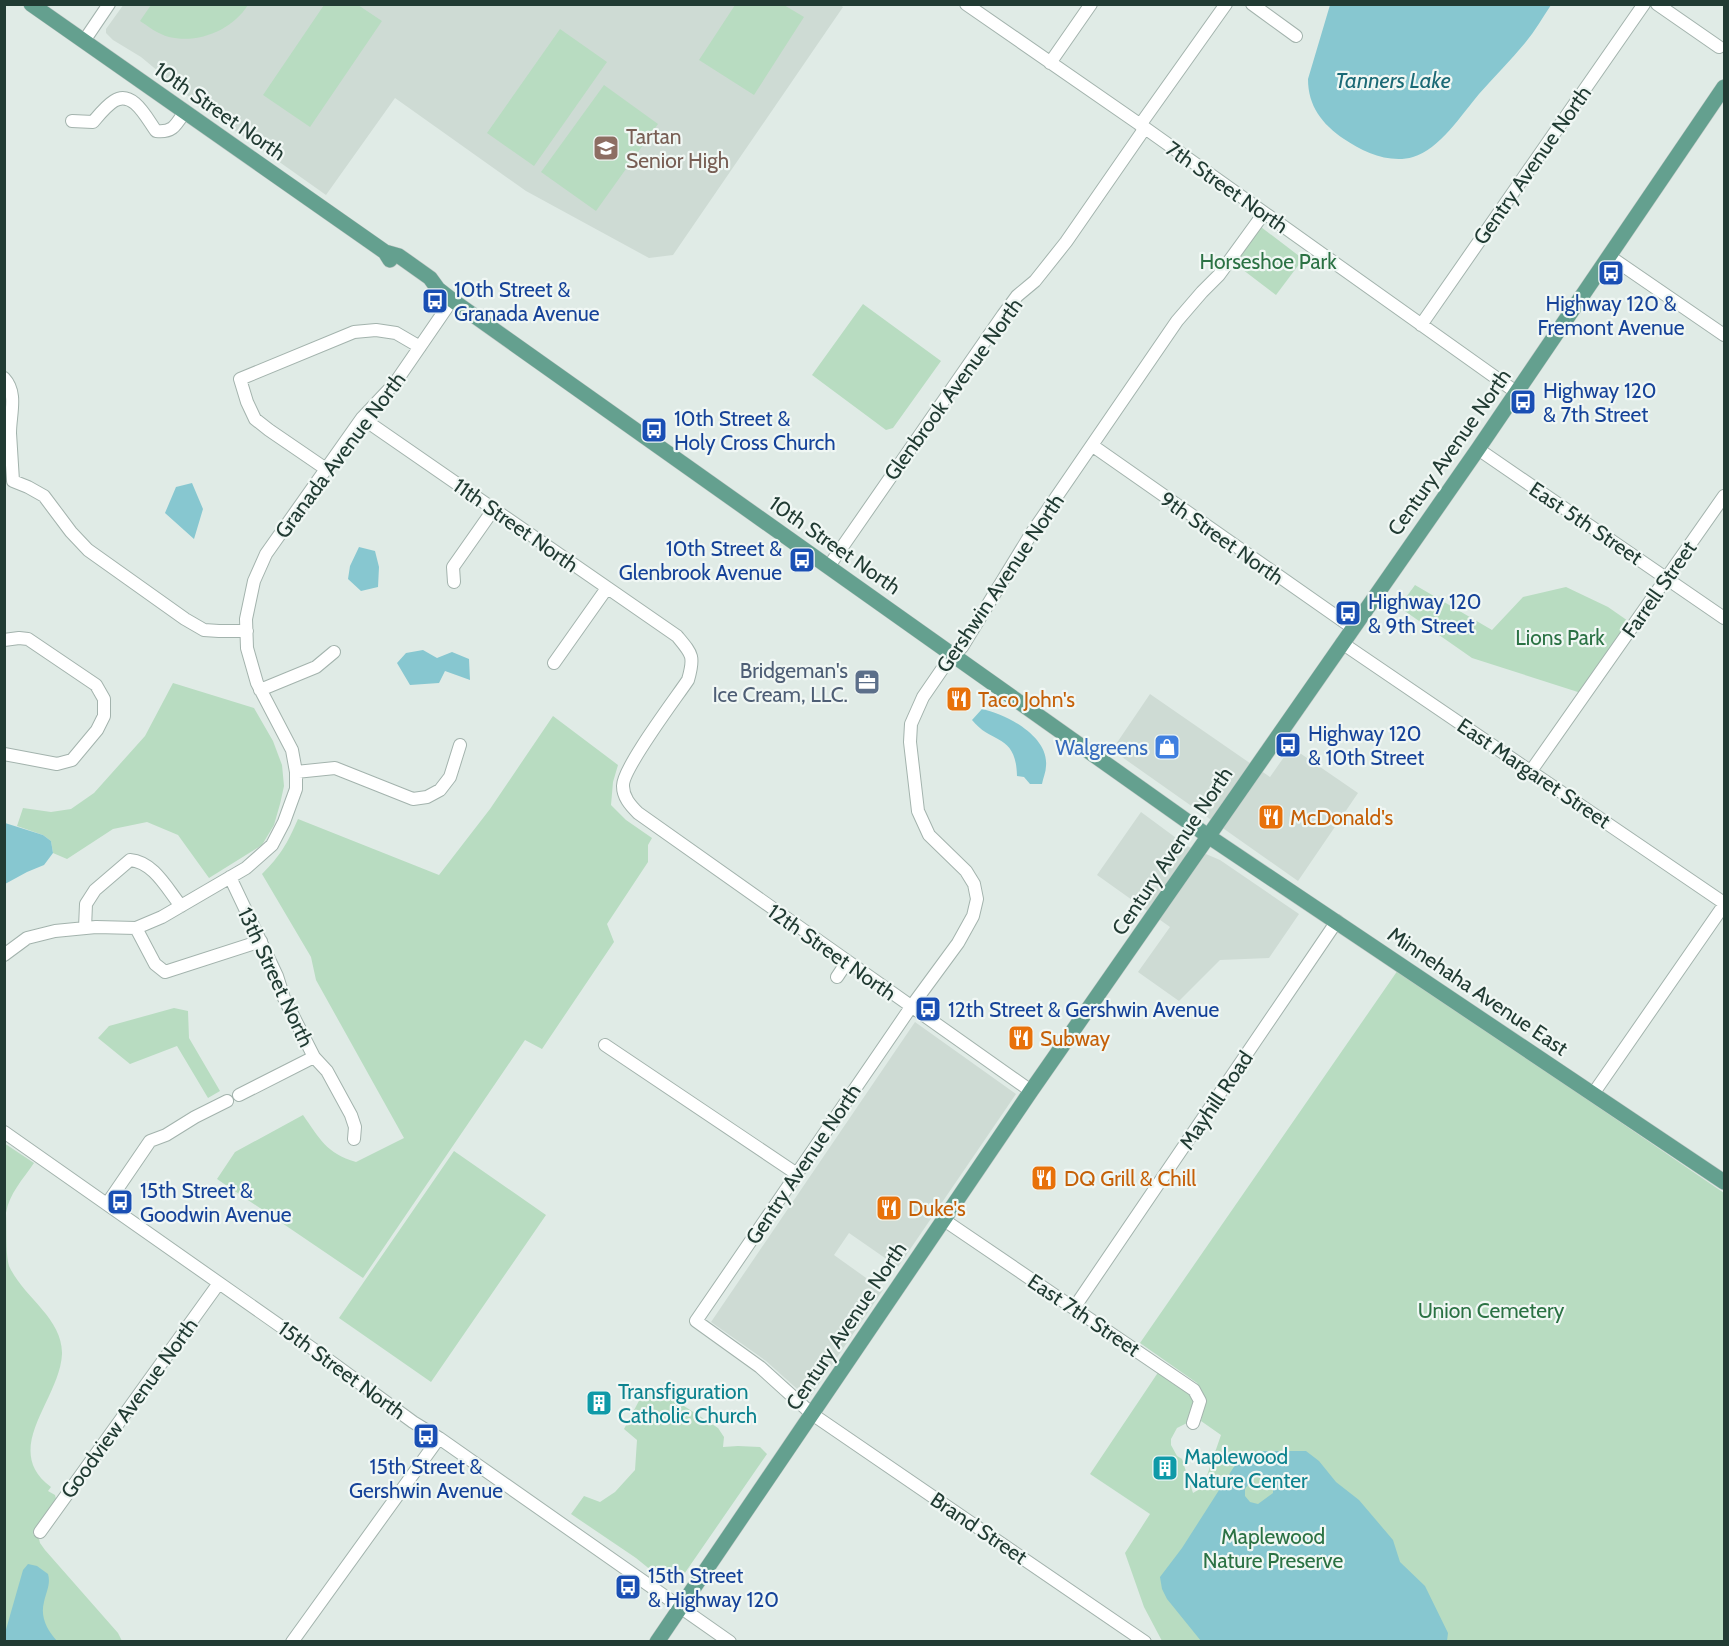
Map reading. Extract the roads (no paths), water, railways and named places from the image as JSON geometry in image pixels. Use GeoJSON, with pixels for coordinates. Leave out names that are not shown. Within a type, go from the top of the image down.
{"type":"FeatureCollection","features":[{"type":"Feature","properties":{"kind":"main road","name":"10th Street North"},"geometry":{"type":"LineString","coordinates":[[32,4],[384,252],[393,264],[425,286],[438,289],[1208,836]]}},
{"type":"Feature","properties":{"kind":"main road","name":"Century Avenue North"},"geometry":{"type":"LineString","coordinates":[[657,1641],[1031,1091],[1478,449],[1724,87]]}},
{"type":"Feature","properties":{"kind":"main road","name":"Minnehaha Avenue East"},"geometry":{"type":"LineString","coordinates":[[1208,836],[1725,1182]]}},
{"type":"Feature","properties":{"kind":"street"},"geometry":{"type":"LineString","coordinates":[[84,41],[109,4]]}},
{"type":"Feature","properties":{"kind":"street","name":"7th Street North"},"geometry":{"type":"LineString","coordinates":[[966,4],[1516,392]]}},
{"type":"Feature","properties":{"kind":"street"},"geometry":{"type":"LineString","coordinates":[[1050,63],[1091,4]]}},
{"type":"Feature","properties":{"kind":"street","name":"Glenbrook Avenue North"},"geometry":{"type":"LineString","coordinates":[[829,566],[1002,315],[1017,296],[1035,281],[1066,242],[1226,4]]}},
{"type":"Feature","properties":{"kind":"street"},"geometry":{"type":"LineString","coordinates":[[1252,4],[1296,36]]}},
{"type":"Feature","properties":{"kind":"street","name":"Gentry Avenue North"},"geometry":{"type":"LineString","coordinates":[[1421,325],[1644,4]]}},
{"type":"Feature","properties":{"kind":"street"},"geometry":{"type":"LineString","coordinates":[[1657,4],[1719,47]]}},
{"type":"Feature","properties":{"kind":"street"},"geometry":{"type":"LineString","coordinates":[[72,121],[93,122],[114,101],[122,99],[136,104],[156,131],[166,132],[174,127],[185,111]]}},
{"type":"Feature","properties":{"kind":"street","name":"Gershwin Avenue North"},"geometry":{"type":"LineString","coordinates":[[911,1007],[958,943],[973,916],[977,899],[974,884],[966,871],[929,835],[918,811],[910,742],[911,724],[923,696],[945,665],[962,647],[1031,534],[1177,321],[1219,275],[1264,213]]}},
{"type":"Feature","properties":{"kind":"street"},"geometry":{"type":"LineString","coordinates":[[1609,256],[1725,335]]}},
{"type":"Feature","properties":{"kind":"street","name":"Granada Avenue North"},"geometry":{"type":"LineString","coordinates":[[4,955],[27,938],[55,931],[85,928],[136,928],[162,917],[246,868],[272,845],[285,822],[296,789],[296,772],[292,750],[256,683],[247,648],[246,619],[254,581],[266,554],[362,418],[395,383],[452,300]]}},
{"type":"Feature","properties":{"kind":"street"},"geometry":{"type":"LineString","coordinates":[[326,469],[255,418],[240,379],[354,332],[376,330],[396,333],[420,347]]}},
{"type":"Feature","properties":{"kind":"street"},"geometry":{"type":"LineString","coordinates":[[4,378],[10,384],[13,408],[10,428],[9,484],[28,487],[44,496],[71,532],[88,550],[185,620],[204,630],[247,631]]}},
{"type":"Feature","properties":{"kind":"street","name":"11th Street North"},"geometry":{"type":"LineString","coordinates":[[362,418],[670,631],[690,651],[693,664],[688,680],[628,767],[622,784],[627,802],[635,810]]}},
{"type":"Feature","properties":{"kind":"street","name":"9th Street North"},"geometry":{"type":"LineString","coordinates":[[1092,446],[1353,628]]}},
{"type":"Feature","properties":{"kind":"street","name":"East 5th Street"},"geometry":{"type":"LineString","coordinates":[[1478,449],[1725,618]]}},
{"type":"Feature","properties":{"kind":"street","name":"Farrell Street"},"geometry":{"type":"LineString","coordinates":[[1532,771],[1725,496]]}},
{"type":"Feature","properties":{"kind":"street"},"geometry":{"type":"LineString","coordinates":[[454,582],[453,567],[493,510]]}},
{"type":"Feature","properties":{"kind":"street"},"geometry":{"type":"LineString","coordinates":[[554,663],[607,588]]}},
{"type":"Feature","properties":{"kind":"street"},"geometry":{"type":"LineString","coordinates":[[4,640],[28,639],[96,685],[104,699],[104,716],[97,730],[72,760],[57,764],[4,754]]}},
{"type":"Feature","properties":{"kind":"street","name":"East Margaret Street"},"geometry":{"type":"LineString","coordinates":[[1342,643],[1725,904]]}},
{"type":"Feature","properties":{"kind":"street"},"geometry":{"type":"LineString","coordinates":[[260,690],[316,667],[334,652]]}},
{"type":"Feature","properties":{"kind":"street"},"geometry":{"type":"LineString","coordinates":[[296,772],[335,768],[413,799],[427,797],[440,790],[450,777],[460,745]]}},
{"type":"Feature","properties":{"kind":"street","name":"12th Street North"},"geometry":{"type":"LineString","coordinates":[[635,810],[1031,1091]]}},
{"type":"Feature","properties":{"kind":"street"},"geometry":{"type":"LineString","coordinates":[[85,928],[86,904],[95,890],[130,860],[138,861],[151,868],[181,906]]}},
{"type":"Feature","properties":{"kind":"street","name":"13th Street North"},"geometry":{"type":"LineString","coordinates":[[230,877],[277,976],[284,998],[314,1057],[327,1071],[351,1115],[355,1127],[354,1139]]}},
{"type":"Feature","properties":{"kind":"street"},"geometry":{"type":"LineString","coordinates":[[1593,1094],[1725,904]]}},
{"type":"Feature","properties":{"kind":"street","name":"Mayhill Road"},"geometry":{"type":"LineString","coordinates":[[1074,1308],[1337,921]]}},
{"type":"Feature","properties":{"kind":"street"},"geometry":{"type":"LineString","coordinates":[[136,928],[154,964],[165,972],[261,941]]}},
{"type":"Feature","properties":{"kind":"street"},"geometry":{"type":"LineString","coordinates":[[837,977],[847,962]]}},
{"type":"Feature","properties":{"kind":"street","name":"Gentry Avenue North"},"geometry":{"type":"LineString","coordinates":[[696,1322],[911,1007]]}},
{"type":"Feature","properties":{"kind":"street"},"geometry":{"type":"LineString","coordinates":[[605,1045],[797,1174]]}},
{"type":"Feature","properties":{"kind":"street"},"geometry":{"type":"LineString","coordinates":[[239,1095],[314,1057]]}},
{"type":"Feature","properties":{"kind":"street"},"geometry":{"type":"LineString","coordinates":[[107,1204],[150,1142],[227,1101]]}},
{"type":"Feature","properties":{"kind":"street","name":"15th Street North"},"geometry":{"type":"LineString","coordinates":[[4,1131],[413,1422],[730,1641]]}},
{"type":"Feature","properties":{"kind":"street","name":"East 7th Street"},"geometry":{"type":"LineString","coordinates":[[944,1220],[1194,1390],[1200,1401],[1193,1423]]}},
{"type":"Feature","properties":{"kind":"street","name":"Goodview Avenue North"},"geometry":{"type":"LineString","coordinates":[[40,1532],[219,1283]]}},
{"type":"Feature","properties":{"kind":"street","name":"Brand Street"},"geometry":{"type":"LineString","coordinates":[[696,1322],[760,1368],[812,1414],[1145,1641]]}},
{"type":"Feature","properties":{"kind":"street"},"geometry":{"type":"LineString","coordinates":[[292,1641],[439,1438]]}},
{"type":"Feature","properties":{"kind":"water","name":"Tanners Lake"},"geometry":{"type":"Polygon","coordinates":[[[1330,4],[1551,5],[1525,43],[1441,139],[1423,153],[1404,159],[1395,159],[1377,156],[1344,139],[1323,121],[1314,106],[1308,79],[1330,4]]]}},
{"type":"Feature","properties":{"kind":"water"},"geometry":{"type":"Polygon","coordinates":[[[192,483],[203,509],[194,539],[165,513],[176,487],[192,483]]]}},
{"type":"Feature","properties":{"kind":"water"},"geometry":{"type":"Polygon","coordinates":[[[359,547],[375,551],[379,567],[378,587],[361,591],[348,579],[350,566],[359,547]]]}},
{"type":"Feature","properties":{"kind":"water"},"geometry":{"type":"Polygon","coordinates":[[[423,650],[437,658],[452,652],[469,659],[470,680],[445,671],[439,683],[410,685],[397,663],[406,653],[423,650]]]}},
{"type":"Feature","properties":{"kind":"water"},"geometry":{"type":"Polygon","coordinates":[[[982,709],[1014,721],[1041,745],[1046,766],[1042,784],[1030,784],[1024,777],[1017,776],[1016,762],[1008,746],[980,728],[972,720],[982,709]]]}},
{"type":"Feature","properties":{"kind":"water"},"geometry":{"type":"Polygon","coordinates":[[[5,823],[43,835],[51,841],[53,853],[44,865],[5,884],[5,823]]]}},
{"type":"Feature","properties":{"kind":"water","name":"Maplewood Nature Preserve"},"geometry":{"type":"Polygon","coordinates":[[[1262,1451],[1306,1451],[1319,1461],[1336,1482],[1359,1500],[1393,1540],[1400,1562],[1425,1586],[1448,1633],[1447,1641],[1201,1641],[1167,1599],[1160,1577],[1182,1548],[1237,1462],[1246,1455],[1262,1451]],[[1255,1475],[1245,1489],[1245,1496],[1250,1502],[1258,1504],[1273,1493],[1273,1484],[1267,1475],[1255,1475]]]}},
{"type":"Feature","properties":{"kind":"water"},"geometry":{"type":"Polygon","coordinates":[[[28,1564],[37,1566],[48,1574],[49,1585],[43,1613],[47,1628],[57,1641],[5,1641],[5,1633],[23,1570],[28,1564]]]}},
{"type":"Feature","properties":{"kind":"place","name":"Tartan Senior High"},"geometry":{"type":"Point","coordinates":[606,148]}},
{"type":"Feature","properties":{"kind":"place","name":"Highway 120 & Fremont Avenue"},"geometry":{"type":"Point","coordinates":[1611,273]}},
{"type":"Feature","properties":{"kind":"place","name":"10th Street & Granada Avenue"},"geometry":{"type":"Point","coordinates":[435,301]}},
{"type":"Feature","properties":{"kind":"place","name":"Highway 120 & 7th Street"},"geometry":{"type":"Point","coordinates":[1523,402]}},
{"type":"Feature","properties":{"kind":"place","name":"10th Street & Holy Cross Church"},"geometry":{"type":"Point","coordinates":[654,430]}},
{"type":"Feature","properties":{"kind":"place","name":"10th Street & Glenbrook Avenue"},"geometry":{"type":"Point","coordinates":[802,560]}},
{"type":"Feature","properties":{"kind":"place","name":"Highway 120 & 9th Street"},"geometry":{"type":"Point","coordinates":[1348,613]}},
{"type":"Feature","properties":{"kind":"place","name":"Bridgeman's Ice Cream, LLC."},"geometry":{"type":"Point","coordinates":[867,682]}},
{"type":"Feature","properties":{"kind":"place","name":"Taco John's"},"geometry":{"type":"Point","coordinates":[959,699]}},
{"type":"Feature","properties":{"kind":"place","name":"Highway 120 & 10th Street"},"geometry":{"type":"Point","coordinates":[1288,745]}},
{"type":"Feature","properties":{"kind":"place","name":"Walgreens"},"geometry":{"type":"Point","coordinates":[1167,747]}},
{"type":"Feature","properties":{"kind":"place","name":"McDonald's"},"geometry":{"type":"Point","coordinates":[1271,817]}},
{"type":"Feature","properties":{"kind":"place","name":"12th Street & Gershwin Avenue"},"geometry":{"type":"Point","coordinates":[928,1009]}},
{"type":"Feature","properties":{"kind":"place","name":"Subway"},"geometry":{"type":"Point","coordinates":[1021,1038]}},
{"type":"Feature","properties":{"kind":"place","name":"DQ Grill & Chill"},"geometry":{"type":"Point","coordinates":[1044,1178]}},
{"type":"Feature","properties":{"kind":"place","name":"15th Street & Goodwin Avenue"},"geometry":{"type":"Point","coordinates":[120,1202]}},
{"type":"Feature","properties":{"kind":"place","name":"Duke's"},"geometry":{"type":"Point","coordinates":[889,1208]}},
{"type":"Feature","properties":{"kind":"place","name":"Transfiguration Catholic Church"},"geometry":{"type":"Point","coordinates":[599,1403]}},
{"type":"Feature","properties":{"kind":"place","name":"15th Street & Gershwin Avenue"},"geometry":{"type":"Point","coordinates":[426,1436]}},
{"type":"Feature","properties":{"kind":"place","name":"Maplewood Nature Center"},"geometry":{"type":"Point","coordinates":[1165,1468]}},
{"type":"Feature","properties":{"kind":"place","name":"15th Street & Highway 120"},"geometry":{"type":"Point","coordinates":[628,1587]}},
{"type":"Feature","properties":{"kind":"park label","name":"Horseshoe Park"},"geometry":{"type":"Point","coordinates":[1268,261]}},
{"type":"Feature","properties":{"kind":"park label","name":"Lions Park"},"geometry":{"type":"Point","coordinates":[1560,637]}},
{"type":"Feature","properties":{"kind":"park label","name":"Union Cemetery"},"geometry":{"type":"Point","coordinates":[1491,1310]}}]}
